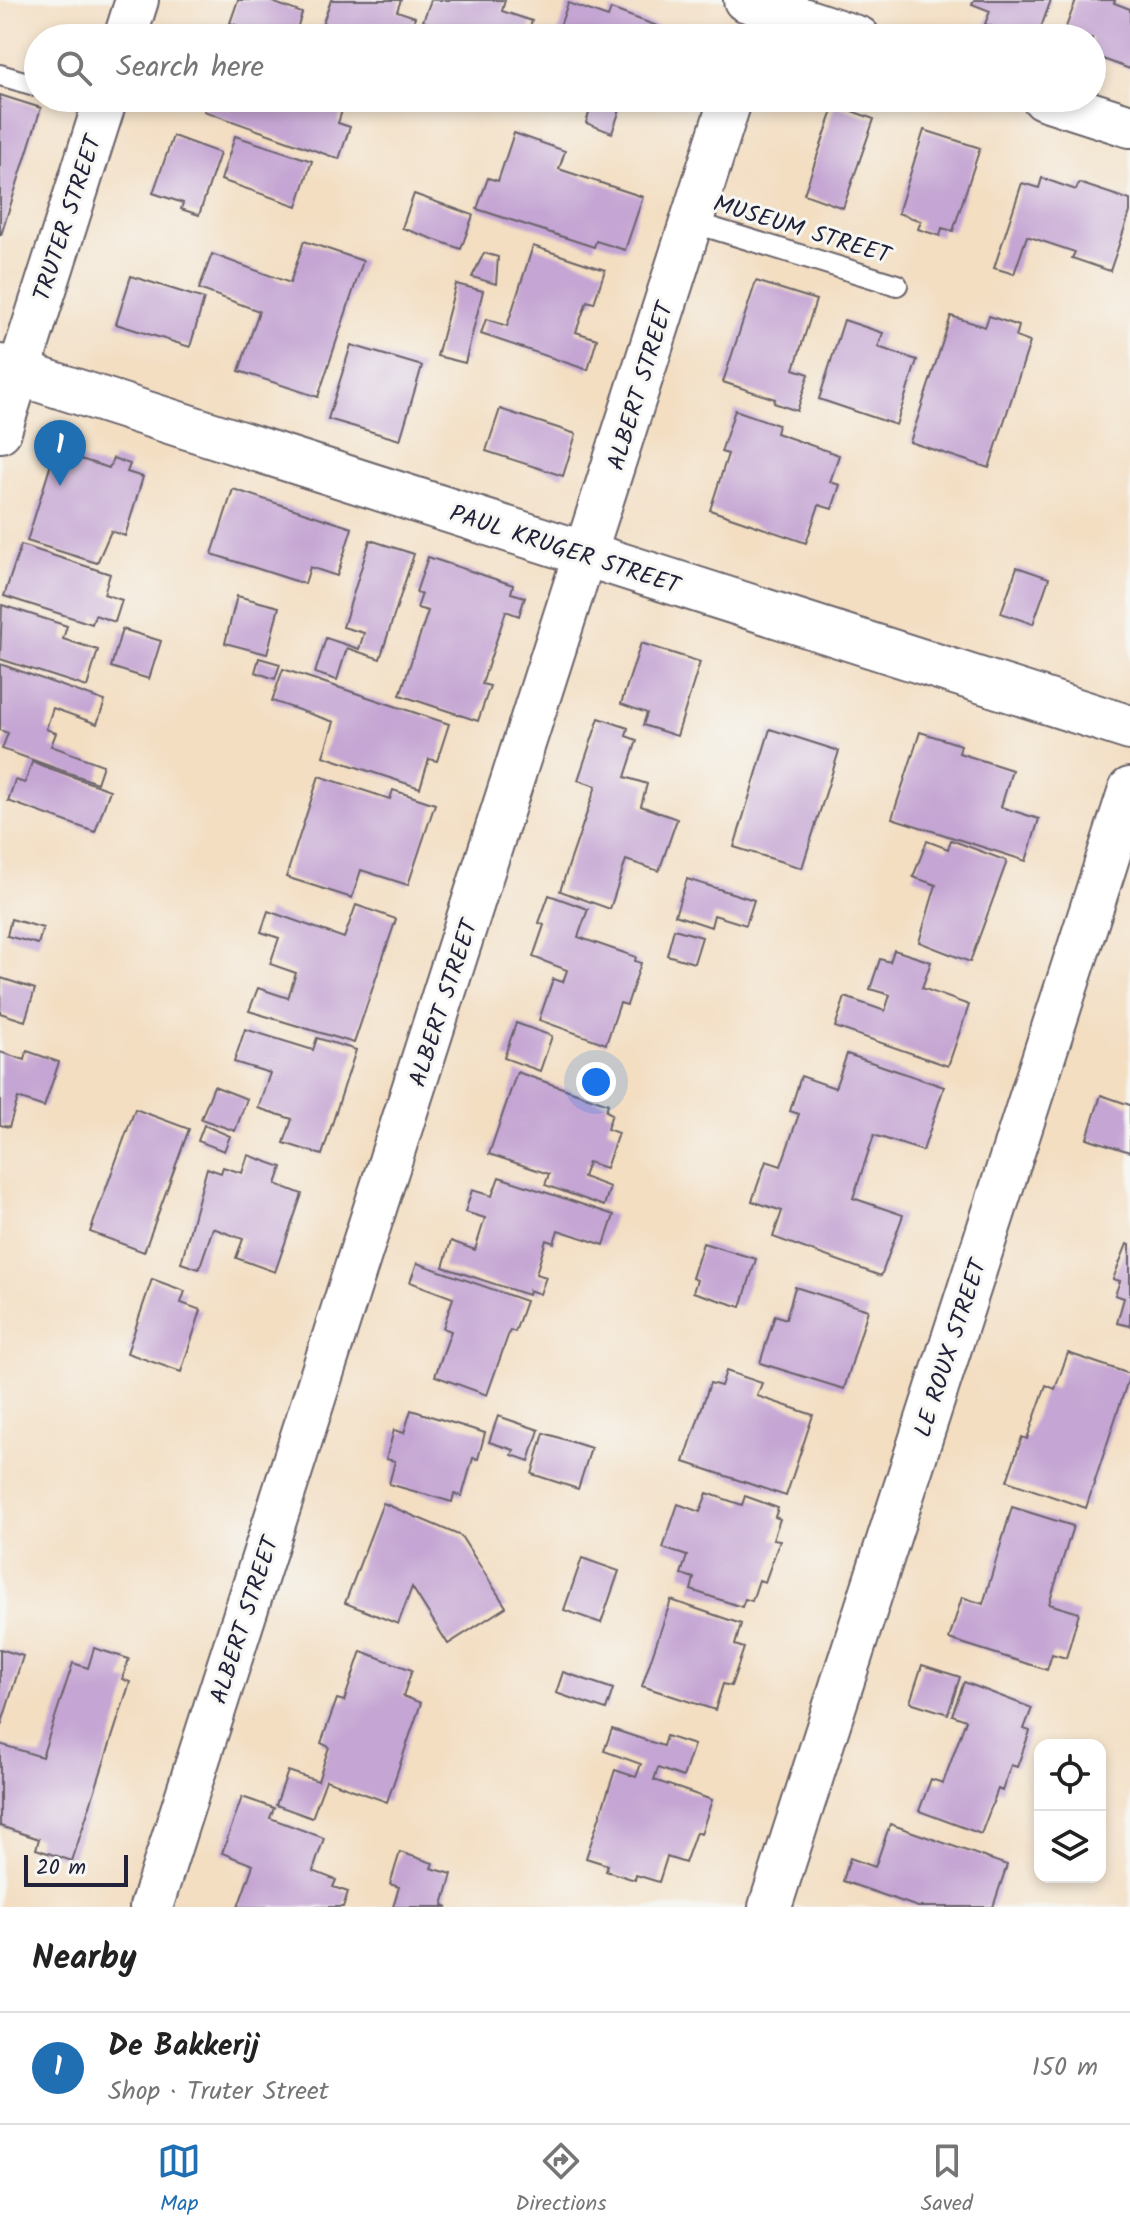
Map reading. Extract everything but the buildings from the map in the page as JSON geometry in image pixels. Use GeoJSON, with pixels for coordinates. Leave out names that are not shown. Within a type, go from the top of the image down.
{"type":"FeatureCollection","features":[{"type":"Feature","properties":{"kind":"street"},"geometry":{"type":"LineString","coordinates":[[129,24],[137,0]]}},
{"type":"Feature","properties":{"kind":"street"},"geometry":{"type":"LineString","coordinates":[[755,11],[805,24]]}},
{"type":"Feature","properties":{"kind":"street","name":"TRUTER STREET"},"geometry":{"type":"LineString","coordinates":[[0,431],[9,370],[97,112]]}},
{"type":"Feature","properties":{"kind":"street","name":"ALBERT STREET"},"geometry":{"type":"LineString","coordinates":[[151,1907],[587,556],[727,112]]}},
{"type":"Feature","properties":{"kind":"street"},"geometry":{"type":"LineString","coordinates":[[1086,112],[1130,126]]}},
{"type":"Feature","properties":{"kind":"street","name":"PAUL KRUGER STREET"},"geometry":{"type":"LineString","coordinates":[[9,370],[1130,728]]}},
{"type":"Feature","properties":{"kind":"street","name":"LE ROUX STREET"},"geometry":{"type":"LineString","coordinates":[[770,1907],[1130,789]]}},
{"type":"Feature","properties":{"kind":"lane"},"geometry":{"type":"LineString","coordinates":[[0,75],[24,82]]}},
{"type":"Feature","properties":{"kind":"lane","name":"MUSEUM STREET"},"geometry":{"type":"LineString","coordinates":[[692,222],[897,285]]}},
{"type":"Feature","properties":{"kind":"place","name":"De Bakkerij"},"geometry":{"type":"Point","coordinates":[60,486]}}]}
